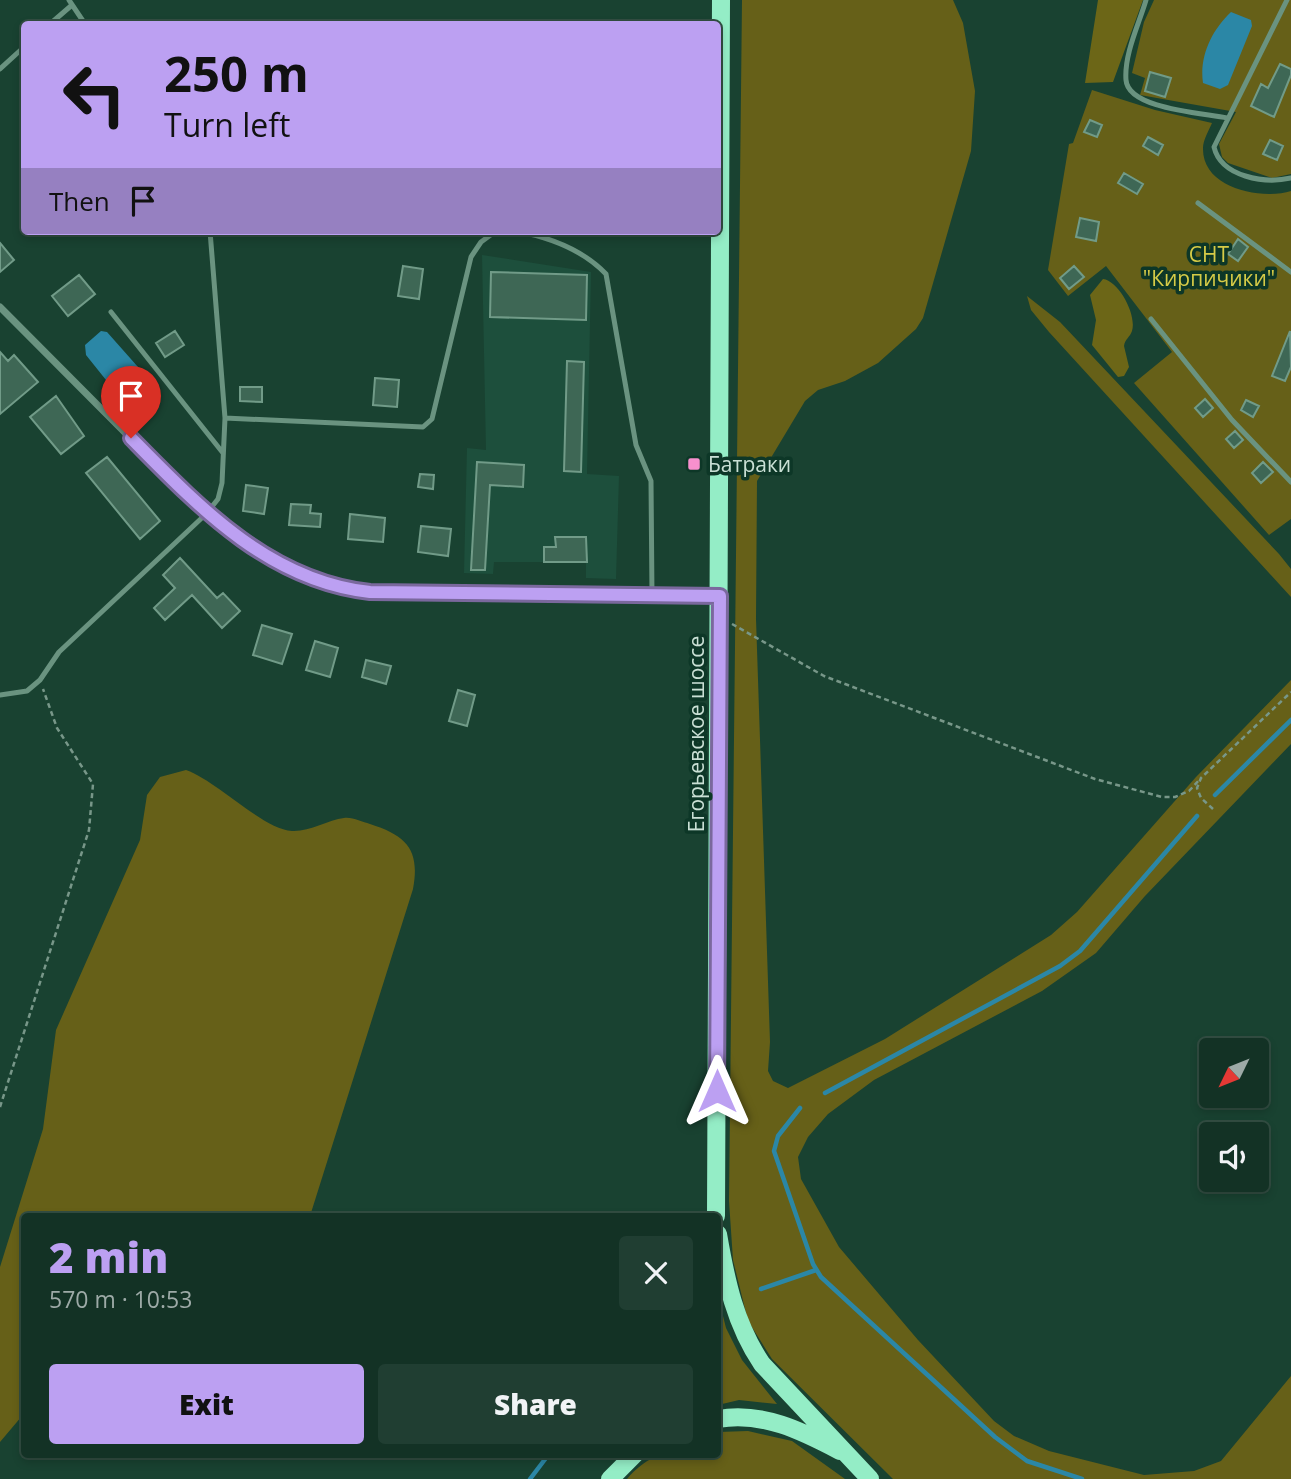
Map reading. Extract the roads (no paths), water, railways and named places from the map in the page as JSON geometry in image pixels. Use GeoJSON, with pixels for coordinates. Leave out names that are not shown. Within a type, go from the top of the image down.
{"type":"FeatureCollection","features":[{"type":"Feature","properties":{"kind":"main road","name":"Егорьевское шоссе"},"geometry":{"type":"LineString","coordinates":[[721,0],[721,21]]}},
{"type":"Feature","properties":{"kind":"main road","name":"Егорьевское шоссе"},"geometry":{"type":"LineString","coordinates":[[716,1213],[721,235]]}},
{"type":"Feature","properties":{"kind":"main road"},"geometry":{"type":"LineString","coordinates":[[721,1252],[725,1276],[748,1344],[762,1364],[870,1479]]}},
{"type":"Feature","properties":{"kind":"main road"},"geometry":{"type":"LineString","coordinates":[[721,1419],[749,1418],[776,1422],[802,1431],[843,1453]]}},
{"type":"Feature","properties":{"kind":"main road"},"geometry":{"type":"LineString","coordinates":[[604,1479],[615,1458]]}},
{"type":"Feature","properties":{"kind":"main road"},"geometry":{"type":"LineString","coordinates":[[610,1479],[631,1458]]}},
{"type":"Feature","properties":{"kind":"street"},"geometry":{"type":"LineString","coordinates":[[0,307],[206,514],[239,539],[306,577],[343,589],[720,596]]}},
{"type":"Feature","properties":{"kind":"lane"},"geometry":{"type":"LineString","coordinates":[[1146,0],[1126,70],[1127,87],[1133,96],[1140,101],[1227,118]]}},
{"type":"Feature","properties":{"kind":"lane"},"geometry":{"type":"LineString","coordinates":[[1287,0],[1214,147],[1217,158],[1224,166],[1255,179],[1272,182],[1291,178]]}},
{"type":"Feature","properties":{"kind":"lane"},"geometry":{"type":"LineString","coordinates":[[53,21],[71,3],[83,21]]}},
{"type":"Feature","properties":{"kind":"lane"},"geometry":{"type":"LineString","coordinates":[[0,69],[21,50]]}},
{"type":"Feature","properties":{"kind":"lane"},"geometry":{"type":"LineString","coordinates":[[1198,203],[1291,272]]}},
{"type":"Feature","properties":{"kind":"lane"},"geometry":{"type":"LineString","coordinates":[[0,695],[27,691],[40,680],[59,652],[206,514],[218,499],[225,418],[210,235]]}},
{"type":"Feature","properties":{"kind":"lane"},"geometry":{"type":"LineString","coordinates":[[225,418],[424,427],[432,419],[471,257],[481,242],[491,235]]}},
{"type":"Feature","properties":{"kind":"lane"},"geometry":{"type":"LineString","coordinates":[[534,235],[582,255],[606,274],[636,445],[651,481],[652,595]]}},
{"type":"Feature","properties":{"kind":"lane"},"geometry":{"type":"LineString","coordinates":[[111,312],[223,453]]}},
{"type":"Feature","properties":{"kind":"lane"},"geometry":{"type":"LineString","coordinates":[[1152,319],[1232,420],[1291,482]]}},
{"type":"Feature","properties":{"kind":"water"},"geometry":{"type":"Polygon","coordinates":[[[1231,12],[1251,20],[1252,26],[1228,85],[1220,89],[1203,83],[1203,63],[1208,44],[1231,12]]]}},
{"type":"Feature","properties":{"kind":"water"},"geometry":{"type":"Polygon","coordinates":[[[101,331],[107,332],[138,367],[138,376],[123,391],[114,390],[86,355],[85,345],[101,331]]]}},
{"type":"Feature","properties":{"kind":"waterway"},"geometry":{"type":"LineString","coordinates":[[1215,795],[1291,720]]}},
{"type":"Feature","properties":{"kind":"waterway"},"geometry":{"type":"LineString","coordinates":[[825,1093],[1060,966],[1080,951],[1197,816]]}},
{"type":"Feature","properties":{"kind":"waterway"},"geometry":{"type":"LineString","coordinates":[[800,1108],[778,1136],[774,1151],[813,1264],[821,1277],[995,1437],[1027,1461],[1082,1479]]}},
{"type":"Feature","properties":{"kind":"waterway"},"geometry":{"type":"LineString","coordinates":[[761,1289],[816,1270]]}},
{"type":"Feature","properties":{"kind":"waterway"},"geometry":{"type":"LineString","coordinates":[[530,1479],[546,1458]]}},
{"type":"Feature","properties":{"kind":"place","name":"Батраки"},"geometry":{"type":"Point","coordinates":[694,464]}},
{"type":"Feature","properties":{"kind":"park label","name":"СНТ \"Кирпичики\""},"geometry":{"type":"Point","coordinates":[1209,266]}}]}
